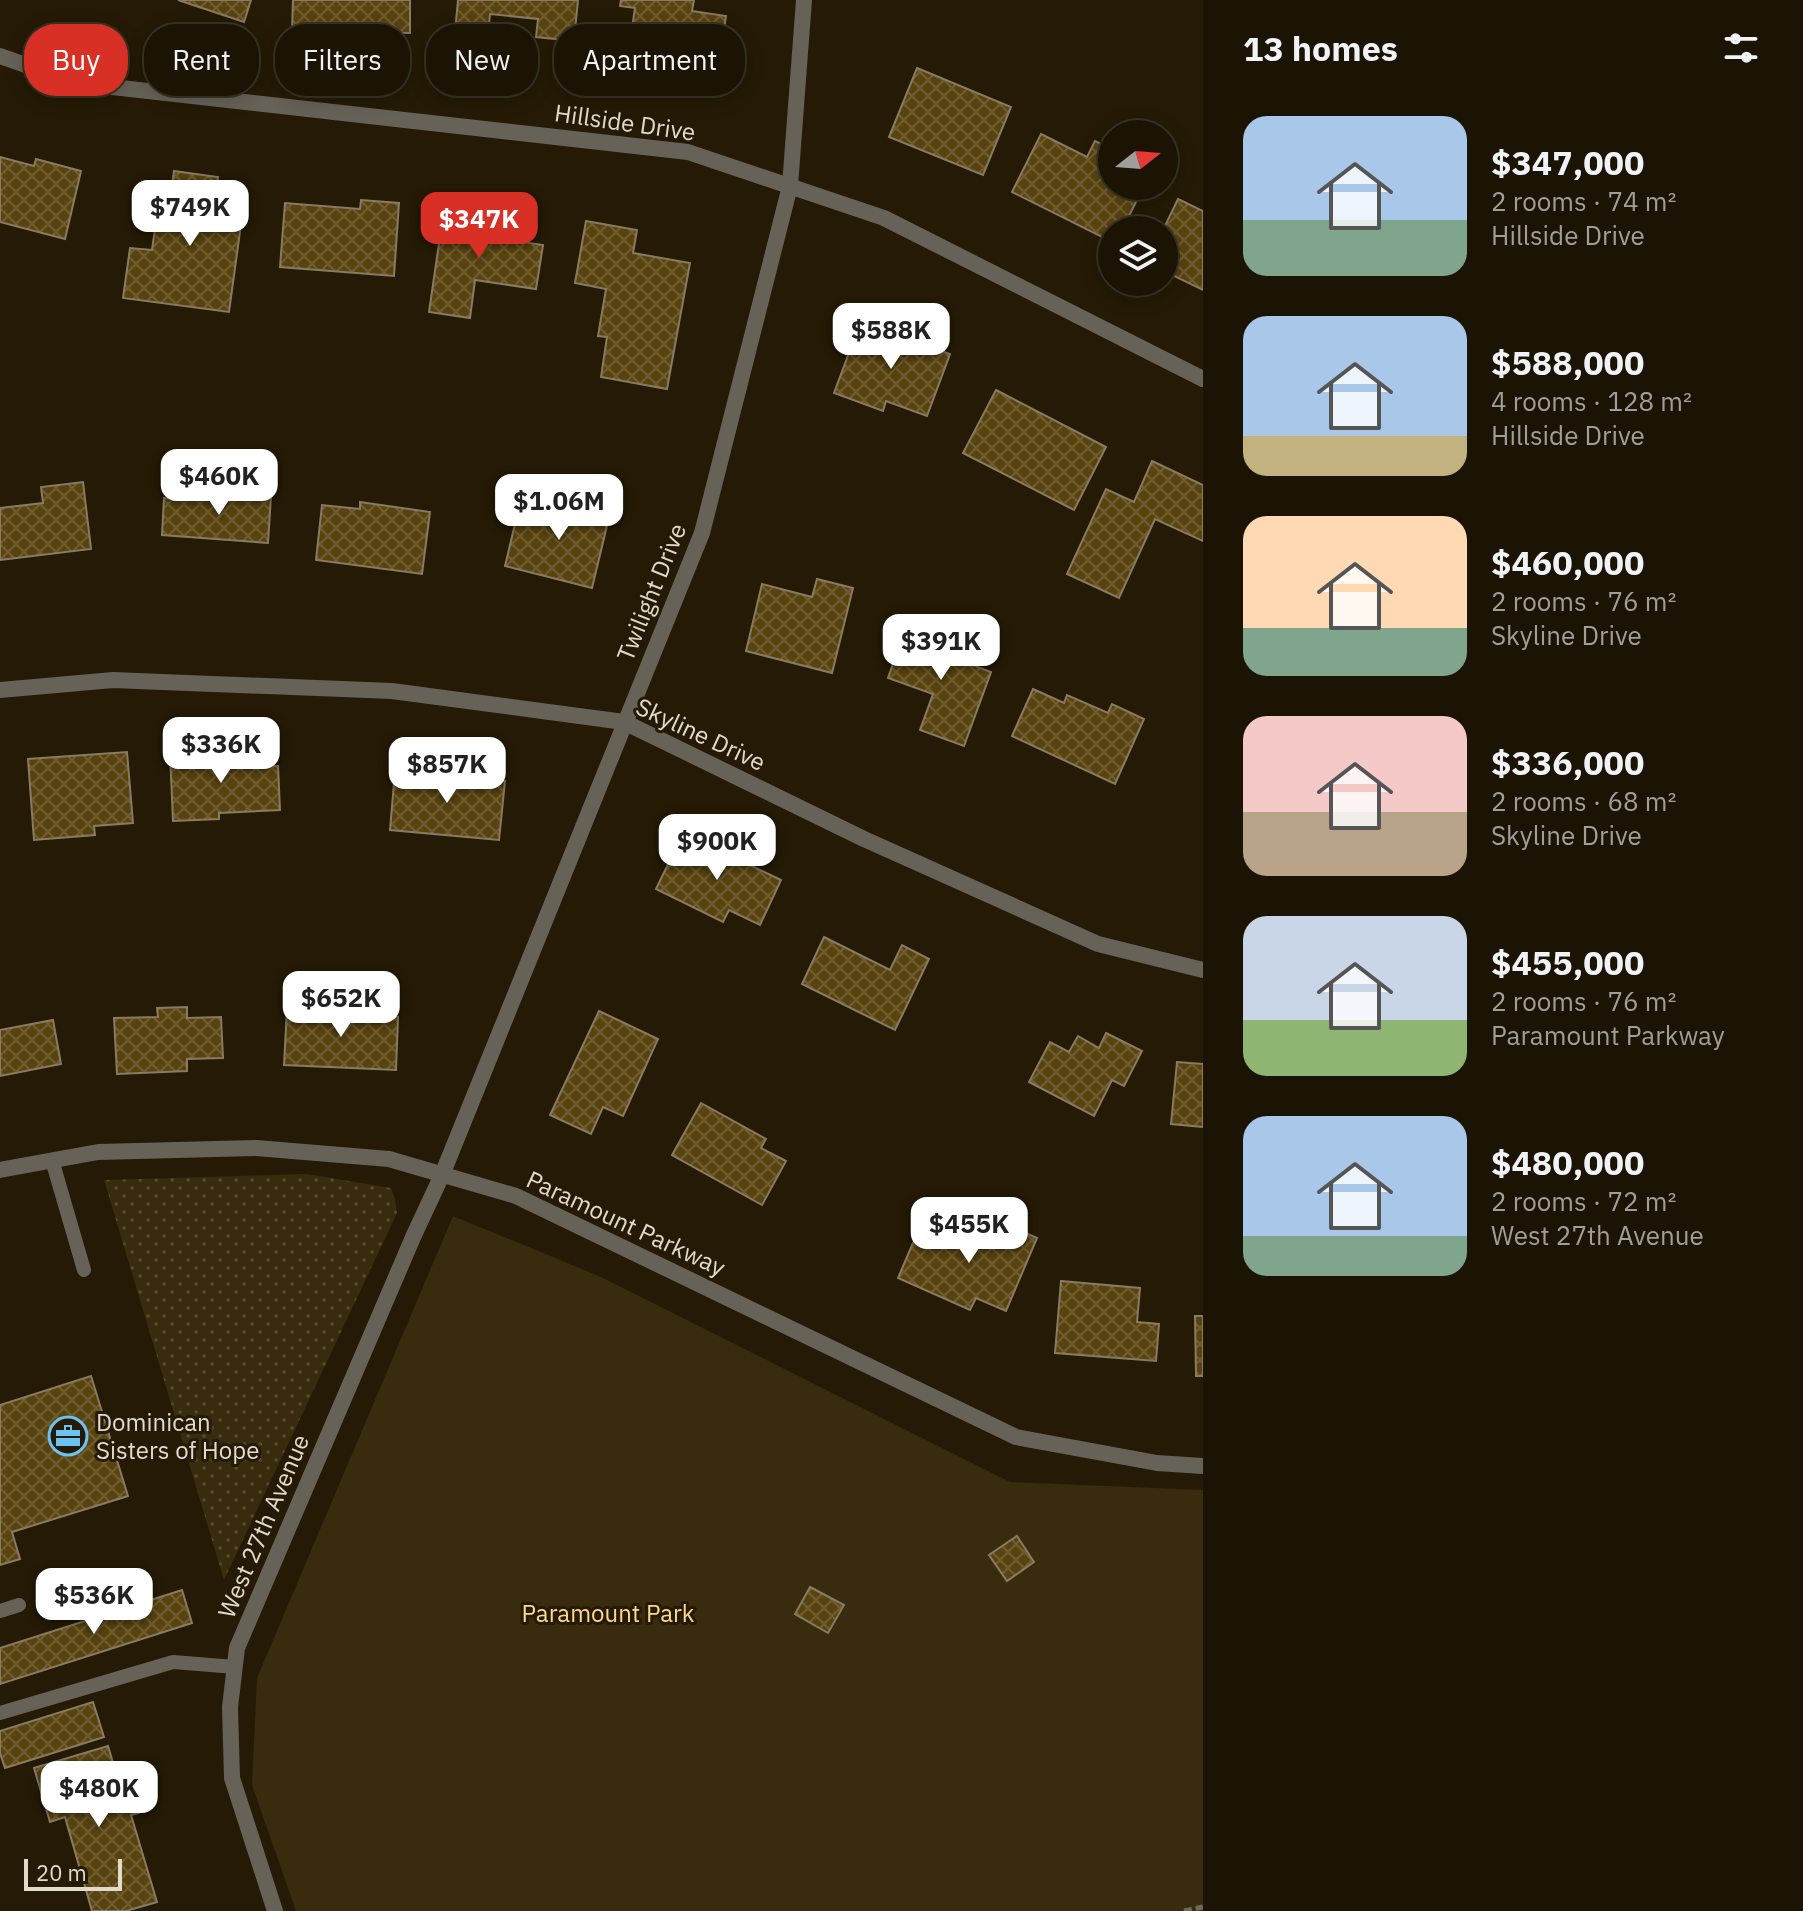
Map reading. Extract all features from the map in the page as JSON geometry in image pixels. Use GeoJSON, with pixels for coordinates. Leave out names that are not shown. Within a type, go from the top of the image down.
{"type":"FeatureCollection","features":[{"type":"Feature","properties":{"kind":"street","name":"Twilight Drive"},"geometry":{"type":"LineString","coordinates":[[442,1175],[702,533],[790,186],[804,0]]}},
{"type":"Feature","properties":{"kind":"street","name":"Hillside Drive"},"geometry":{"type":"LineString","coordinates":[[0,56],[77,83],[688,152],[884,218],[1203,379]]}},
{"type":"Feature","properties":{"kind":"street","name":"Skyline Drive"},"geometry":{"type":"LineString","coordinates":[[0,690],[113,680],[392,691],[624,722],[864,839],[1098,944],[1203,970]]}},
{"type":"Feature","properties":{"kind":"street","name":"Paramount Parkway"},"geometry":{"type":"LineString","coordinates":[[0,1170],[98,1152],[256,1148],[389,1159],[516,1196],[1016,1437],[1157,1463],[1203,1466]]}},
{"type":"Feature","properties":{"kind":"street","name":"West 27th Avenue"},"geometry":{"type":"LineString","coordinates":[[275,1911],[232,1778],[230,1707],[237,1648],[442,1175]]}},
{"type":"Feature","properties":{"kind":"lane"},"geometry":{"type":"LineString","coordinates":[[52,1160],[84,1270]]}},
{"type":"Feature","properties":{"kind":"lane"},"geometry":{"type":"LineString","coordinates":[[0,1611],[19,1605]]}},
{"type":"Feature","properties":{"kind":"lane"},"geometry":{"type":"LineString","coordinates":[[0,1713],[173,1662],[235,1667]]}},
{"type":"Feature","properties":{"kind":"path"},"geometry":{"type":"LineString","coordinates":[[1184,1911],[1203,1907]]}},
{"type":"Feature","properties":{"kind":"green space"},"geometry":{"type":"Polygon","coordinates":[[[307,1174],[391,1188],[397,1213],[224,1580],[104,1180],[307,1174]]]}},
{"type":"Feature","properties":{"kind":"green space","name":"Paramount Park"},"geometry":{"type":"Polygon","coordinates":[[[453,1216],[599,1276],[1010,1482],[1203,1490],[1203,1911],[296,1911],[252,1785],[257,1678],[453,1216]]]}},
{"type":"Feature","properties":{"kind":"building"},"geometry":{"type":"Polygon","coordinates":[[[178,0],[251,0],[244,22],[178,0]]]}},
{"type":"Feature","properties":{"kind":"building"},"geometry":{"type":"Polygon","coordinates":[[[293,0],[410,0],[410,24],[292,24],[293,0]]]}},
{"type":"Feature","properties":{"kind":"building"},"geometry":{"type":"Polygon","coordinates":[[[458,0],[578,0],[576,24],[554,24],[554,39],[538,37],[538,19],[490,14],[489,24],[456,24],[458,0]]]}},
{"type":"Feature","properties":{"kind":"building"},"geometry":{"type":"Polygon","coordinates":[[[621,0],[694,0],[692,11],[726,16],[725,24],[633,24],[635,8],[620,6],[621,0]]]}},
{"type":"Feature","properties":{"kind":"building"},"geometry":{"type":"Polygon","coordinates":[[[917,68],[1011,107],[983,175],[889,137],[917,68]]]}},
{"type":"Feature","properties":{"kind":"building"},"geometry":{"type":"Polygon","coordinates":[[[1041,134],[1087,157],[1095,141],[1098,142],[1098,200],[1137,200],[1129,216],[1098,216],[1098,235],[1012,192],[1041,134]]]}},
{"type":"Feature","properties":{"kind":"building"},"geometry":{"type":"Polygon","coordinates":[[[0,157],[34,166],[36,159],[81,171],[65,239],[0,222],[0,157]]]}},
{"type":"Feature","properties":{"kind":"building"},"geometry":{"type":"Polygon","coordinates":[[[174,171],[218,177],[216,191],[245,195],[229,312],[123,298],[130,248],[152,250],[156,221],[167,222],[174,171]]]}},
{"type":"Feature","properties":{"kind":"building"},"geometry":{"type":"Polygon","coordinates":[[[1178,199],[1203,211],[1203,290],[1178,278],[1178,216],[1170,216],[1178,199]]]}},
{"type":"Feature","properties":{"kind":"building"},"geometry":{"type":"Polygon","coordinates":[[[361,200],[399,203],[394,276],[280,267],[285,203],[360,209],[361,200]]]}},
{"type":"Feature","properties":{"kind":"building"},"geometry":{"type":"Polygon","coordinates":[[[444,209],[520,220],[516,241],[543,245],[536,289],[475,280],[470,318],[429,312],[444,209]]]}},
{"type":"Feature","properties":{"kind":"building"},"geometry":{"type":"Polygon","coordinates":[[[586,221],[637,230],[633,253],[690,263],[667,389],[601,377],[607,337],[598,336],[606,289],[575,283],[586,221]]]}},
{"type":"Feature","properties":{"kind":"building"},"geometry":{"type":"Polygon","coordinates":[[[861,321],[950,354],[927,416],[886,401],[883,411],[834,393],[861,321]]]}},
{"type":"Feature","properties":{"kind":"building"},"geometry":{"type":"Polygon","coordinates":[[[996,390],[1106,447],[1074,510],[963,453],[996,390]]]}},
{"type":"Feature","properties":{"kind":"building"},"geometry":{"type":"Polygon","coordinates":[[[1152,461],[1203,485],[1203,541],[1155,519],[1119,598],[1067,574],[1106,489],[1134,502],[1152,461]]]}},
{"type":"Feature","properties":{"kind":"building"},"geometry":{"type":"Polygon","coordinates":[[[83,482],[91,549],[0,560],[0,508],[43,503],[41,487],[83,482]]]}},
{"type":"Feature","properties":{"kind":"building"},"geometry":{"type":"Polygon","coordinates":[[[198,491],[271,496],[268,543],[162,535],[164,498],[198,500],[198,491]]]}},
{"type":"Feature","properties":{"kind":"building"},"geometry":{"type":"Polygon","coordinates":[[[576,500],[611,509],[592,588],[505,566],[520,503],[572,516],[576,500]]]}},
{"type":"Feature","properties":{"kind":"building"},"geometry":{"type":"Polygon","coordinates":[[[360,502],[430,512],[422,574],[316,560],[322,505],[360,509],[360,502]]]}},
{"type":"Feature","properties":{"kind":"building"},"geometry":{"type":"Polygon","coordinates":[[[817,579],[853,588],[832,673],[746,651],[762,584],[812,597],[817,579]]]}},
{"type":"Feature","properties":{"kind":"building"},"geometry":{"type":"Polygon","coordinates":[[[907,624],[964,645],[959,660],[991,672],[964,746],[920,730],[933,694],[888,678],[907,624]]]}},
{"type":"Feature","properties":{"kind":"building"},"geometry":{"type":"Polygon","coordinates":[[[1033,689],[1064,703],[1067,695],[1108,713],[1112,704],[1144,719],[1115,784],[1012,736],[1033,689]]]}},
{"type":"Feature","properties":{"kind":"building"},"geometry":{"type":"Polygon","coordinates":[[[246,750],[247,767],[278,766],[280,810],[219,813],[219,819],[173,821],[170,753],[246,750]]]}},
{"type":"Feature","properties":{"kind":"building"},"geometry":{"type":"Polygon","coordinates":[[[127,752],[133,823],[94,826],[95,835],[34,840],[28,759],[127,752]]]}},
{"type":"Feature","properties":{"kind":"building"},"geometry":{"type":"Polygon","coordinates":[[[395,771],[505,781],[499,840],[390,830],[395,771]]]}},
{"type":"Feature","properties":{"kind":"building"},"geometry":{"type":"Polygon","coordinates":[[[683,833],[781,880],[760,925],[729,910],[723,922],[656,889],[683,833]]]}},
{"type":"Feature","properties":{"kind":"building"},"geometry":{"type":"Polygon","coordinates":[[[824,937],[890,970],[902,945],[929,959],[895,1030],[802,984],[824,937]]]}},
{"type":"Feature","properties":{"kind":"building"},"geometry":{"type":"Polygon","coordinates":[[[345,1002],[373,1003],[372,1016],[398,1017],[396,1070],[284,1065],[287,1009],[345,1012],[345,1002]]]}},
{"type":"Feature","properties":{"kind":"building"},"geometry":{"type":"Polygon","coordinates":[[[187,1007],[187,1018],[221,1017],[223,1058],[187,1059],[187,1071],[117,1074],[114,1018],[158,1017],[157,1008],[187,1007]]]}},
{"type":"Feature","properties":{"kind":"building"},"geometry":{"type":"Polygon","coordinates":[[[599,1011],[658,1039],[623,1116],[603,1107],[591,1134],[550,1115],[599,1011]]]}},
{"type":"Feature","properties":{"kind":"building"},"geometry":{"type":"Polygon","coordinates":[[[53,1020],[61,1064],[0,1076],[0,1030],[53,1020]]]}},
{"type":"Feature","properties":{"kind":"building"},"geometry":{"type":"Polygon","coordinates":[[[1106,1033],[1142,1051],[1124,1086],[1112,1080],[1094,1116],[1029,1082],[1050,1042],[1069,1052],[1078,1036],[1099,1048],[1106,1033]]]}},
{"type":"Feature","properties":{"kind":"building"},"geometry":{"type":"Polygon","coordinates":[[[1177,1062],[1203,1064],[1203,1127],[1171,1124],[1177,1062]]]}},
{"type":"Feature","properties":{"kind":"building"},"geometry":{"type":"Polygon","coordinates":[[[701,1103],[766,1139],[761,1148],[786,1161],[762,1205],[672,1155],[701,1103]]]}},
{"type":"Feature","properties":{"kind":"building"},"geometry":{"type":"Polygon","coordinates":[[[1000,1221],[1037,1238],[1006,1311],[976,1298],[970,1310],[898,1278],[921,1224],[943,1233],[946,1226],[990,1245],[1000,1221]]]}},
{"type":"Feature","properties":{"kind":"building"},"geometry":{"type":"Polygon","coordinates":[[[1061,1281],[1140,1288],[1137,1322],[1159,1324],[1156,1361],[1055,1353],[1061,1281]]]}},
{"type":"Feature","properties":{"kind":"building"},"geometry":{"type":"Polygon","coordinates":[[[1195,1316],[1203,1316],[1203,1376],[1196,1376],[1195,1316]]]}},
{"type":"Feature","properties":{"kind":"building"},"geometry":{"type":"Polygon","coordinates":[[[91,1376],[128,1496],[12,1532],[20,1559],[0,1565],[0,1405],[91,1376]]]}},
{"type":"Feature","properties":{"kind":"building"},"geometry":{"type":"Polygon","coordinates":[[[1017,1536],[1034,1562],[1007,1581],[989,1555],[1017,1536]]]}},
{"type":"Feature","properties":{"kind":"building"},"geometry":{"type":"Polygon","coordinates":[[[810,1587],[844,1605],[828,1633],[795,1614],[810,1587]]]}},
{"type":"Feature","properties":{"kind":"building"},"geometry":{"type":"Polygon","coordinates":[[[182,1590],[192,1623],[0,1684],[0,1648],[182,1590]]]}},
{"type":"Feature","properties":{"kind":"building"},"geometry":{"type":"Polygon","coordinates":[[[93,1702],[104,1737],[5,1768],[0,1753],[0,1731],[93,1702]]]}},
{"type":"Feature","properties":{"kind":"building"},"geometry":{"type":"Polygon","coordinates":[[[108,1746],[120,1786],[130,1783],[139,1813],[131,1815],[157,1902],[126,1911],[92,1911],[65,1817],[50,1822],[34,1768],[108,1746]]]}},
{"type":"Feature","properties":{"kind":"place","name":"Dominican Sisters of Hope"},"geometry":{"type":"Point","coordinates":[68,1436]}}]}
